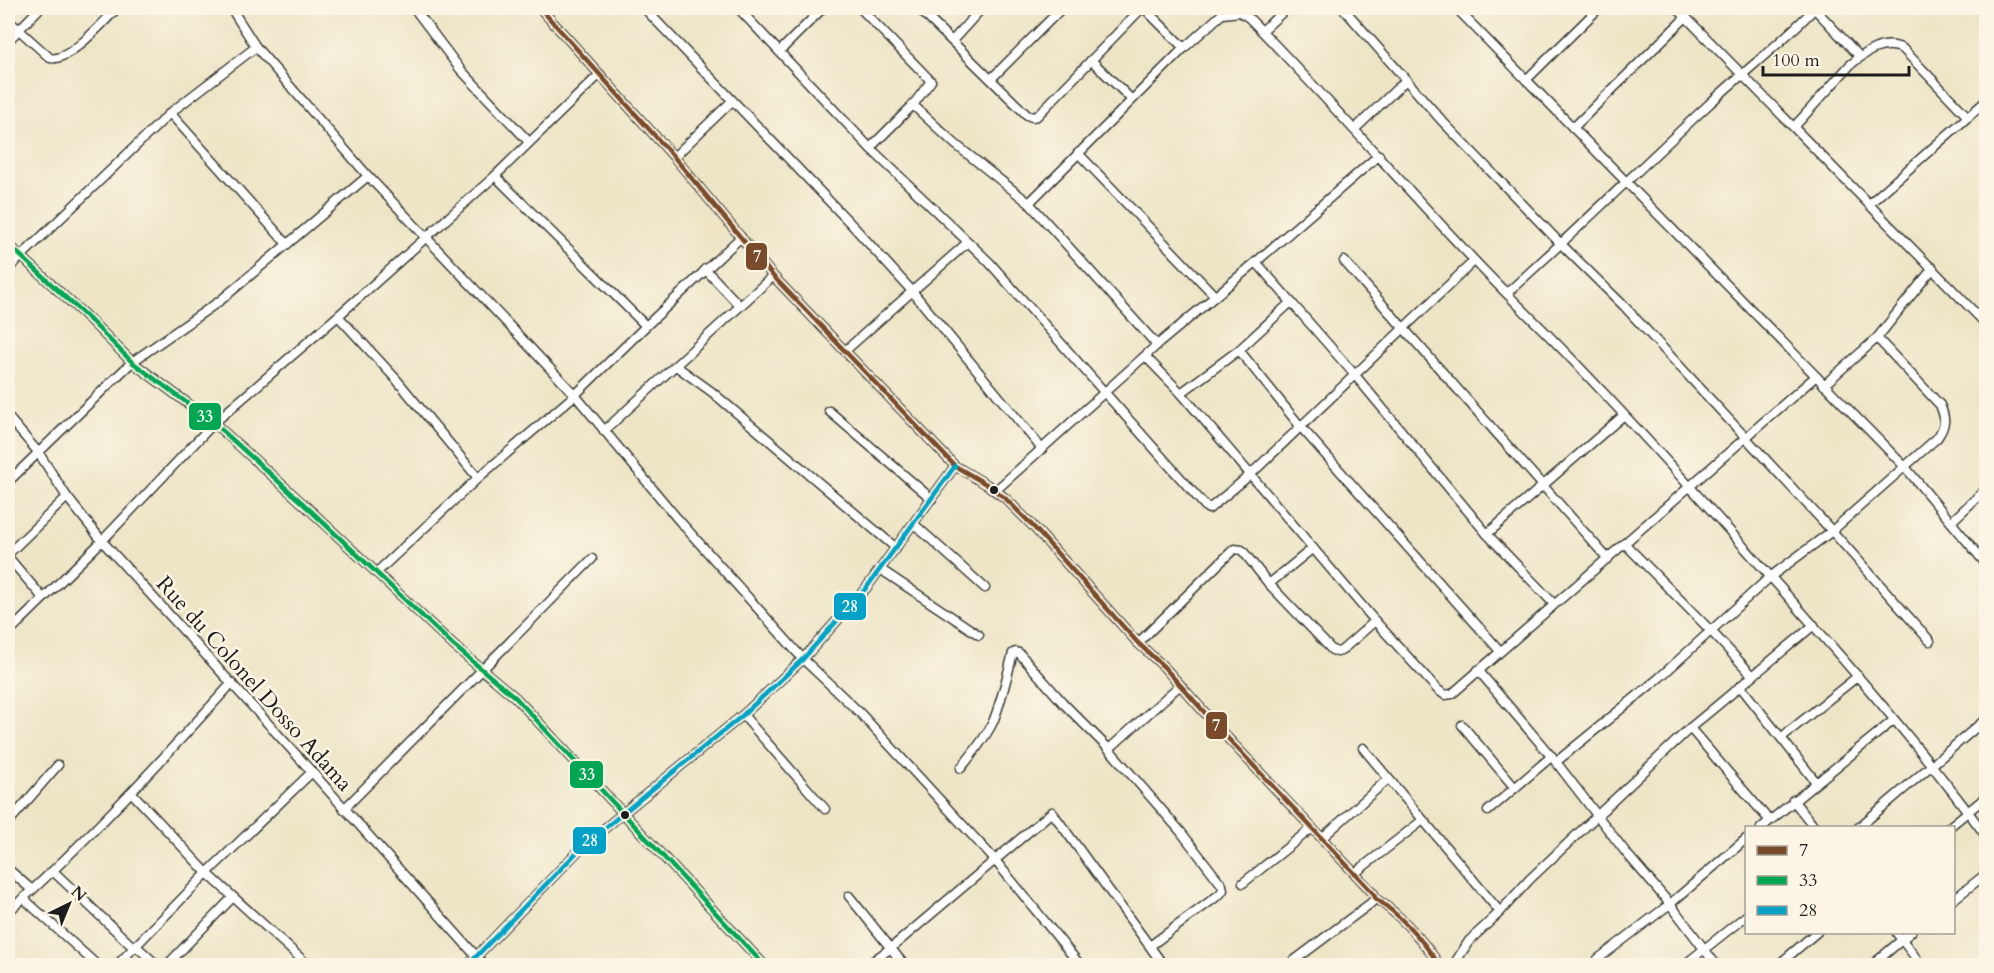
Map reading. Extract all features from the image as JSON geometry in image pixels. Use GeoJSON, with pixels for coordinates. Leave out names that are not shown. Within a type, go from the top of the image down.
{"type":"FeatureCollection","features":[{"type":"Feature","properties":{"kind":"street"},"geometry":{"type":"LineString","coordinates":[[8,41],[40,8]]}},
{"type":"Feature","properties":{"kind":"street"},"geometry":{"type":"LineString","coordinates":[[8,20],[55,60],[81,43],[117,8]]}},
{"type":"Feature","properties":{"kind":"street"},"geometry":{"type":"LineString","coordinates":[[231,8],[256,47],[368,176],[428,237],[574,395],[676,518],[803,659],[860,713],[994,859],[1081,966]]}},
{"type":"Feature","properties":{"kind":"street"},"geometry":{"type":"LineString","coordinates":[[414,8],[460,69],[529,142]]}},
{"type":"Feature","properties":{"kind":"street"},"geometry":{"type":"LineString","coordinates":[[540,8],[674,157],[773,276],[956,466],[995,490],[1031,524],[1138,643],[1164,667],[1355,873],[1375,898],[1405,922],[1426,944],[1440,966]]}},
{"type":"Feature","properties":{"kind":"street"},"geometry":{"type":"LineString","coordinates":[[644,8],[854,226],[912,291],[1042,449]]}},
{"type":"Feature","properties":{"kind":"street"},"geometry":{"type":"LineString","coordinates":[[738,8],[870,148],[989,262],[1209,509],[1250,475],[1474,261]]}},
{"type":"Feature","properties":{"kind":"street"},"geometry":{"type":"LineString","coordinates":[[780,51],[823,8]]}},
{"type":"Feature","properties":{"kind":"street"},"geometry":{"type":"LineString","coordinates":[[860,8],[930,79],[929,84],[913,105],[870,148]]}},
{"type":"Feature","properties":{"kind":"street"},"geometry":{"type":"LineString","coordinates":[[918,8],[1027,115],[1032,117],[1037,116],[1143,8],[1184,48]]}},
{"type":"Feature","properties":{"kind":"street"},"geometry":{"type":"LineString","coordinates":[[952,41],[982,8]]}},
{"type":"Feature","properties":{"kind":"street"},"geometry":{"type":"LineString","coordinates":[[991,80],[1062,8]]}},
{"type":"Feature","properties":{"kind":"street"},"geometry":{"type":"LineString","coordinates":[[1262,31],[1287,8]]}},
{"type":"Feature","properties":{"kind":"street"},"geometry":{"type":"LineString","coordinates":[[1343,8],[1443,122],[1624,306],[1832,531],[1930,641]]}},
{"type":"Feature","properties":{"kind":"street"},"geometry":{"type":"LineString","coordinates":[[1456,8],[1905,467],[1986,564]]}},
{"type":"Feature","properties":{"kind":"street"},"geometry":{"type":"LineString","coordinates":[[1526,80],[1599,8]]}},
{"type":"Feature","properties":{"kind":"street"},"geometry":{"type":"LineString","coordinates":[[1677,8],[1986,324]]}},
{"type":"Feature","properties":{"kind":"street"},"geometry":{"type":"LineString","coordinates":[[1507,293],[1741,74],[1797,27],[1814,8],[1860,57]]}},
{"type":"Feature","properties":{"kind":"street"},"geometry":{"type":"LineString","coordinates":[[1029,203],[1131,99],[1224,11],[1240,12],[1248,17],[1355,129],[1474,261],[1624,415],[1814,625],[1932,764],[1986,836]]}},
{"type":"Feature","properties":{"kind":"street"},"geometry":{"type":"LineString","coordinates":[[1573,128],[1686,17]]}},
{"type":"Feature","properties":{"kind":"street"},"geometry":{"type":"LineString","coordinates":[[1794,127],[1850,65],[1880,46],[1890,45],[1903,49],[1968,117]]}},
{"type":"Feature","properties":{"kind":"street"},"geometry":{"type":"LineString","coordinates":[[8,269],[170,113],[256,47]]}},
{"type":"Feature","properties":{"kind":"street"},"geometry":{"type":"LineString","coordinates":[[1091,60],[1131,99]]}},
{"type":"Feature","properties":{"kind":"street"},"geometry":{"type":"LineString","coordinates":[[8,633],[102,541],[214,423],[428,237],[495,176],[600,74]]}},
{"type":"Feature","properties":{"kind":"street"},"geometry":{"type":"LineString","coordinates":[[1355,129],[1406,80]]}},
{"type":"Feature","properties":{"kind":"street"},"geometry":{"type":"LineString","coordinates":[[674,157],[732,100]]}},
{"type":"Feature","properties":{"kind":"street"},"geometry":{"type":"LineString","coordinates":[[1869,204],[1986,101]]}},
{"type":"Feature","properties":{"kind":"street"},"geometry":{"type":"LineString","coordinates":[[913,105],[955,144],[1029,203],[1157,345]]}},
{"type":"Feature","properties":{"kind":"street"},"geometry":{"type":"LineString","coordinates":[[170,113],[287,244]]}},
{"type":"Feature","properties":{"kind":"street"},"geometry":{"type":"LineString","coordinates":[[1078,153],[1215,296]]}},
{"type":"Feature","properties":{"kind":"street"},"geometry":{"type":"LineString","coordinates":[[995,490],[1157,345],[1379,155]]}},
{"type":"Feature","properties":{"kind":"street"},"geometry":{"type":"LineString","coordinates":[[8,482],[132,362],[221,300],[368,176]]}},
{"type":"Feature","properties":{"kind":"street"},"geometry":{"type":"LineString","coordinates":[[495,176],[645,326]]}},
{"type":"Feature","properties":{"kind":"street"},"geometry":{"type":"LineString","coordinates":[[377,572],[478,478],[574,395],[741,237]]}},
{"type":"Feature","properties":{"kind":"street"},"geometry":{"type":"LineString","coordinates":[[846,351],[968,242]]}},
{"type":"Feature","properties":{"kind":"street"},"geometry":{"type":"LineString","coordinates":[[8,244],[132,362],[214,423],[453,645],[516,698],[765,966]]}},
{"type":"Feature","properties":{"kind":"street"},"geometry":{"type":"LineString","coordinates":[[1344,261],[1608,559]]}},
{"type":"Feature","properties":{"kind":"street"},"geometry":{"type":"LineString","coordinates":[[1256,262],[1354,374],[1487,534],[1554,604]]}},
{"type":"Feature","properties":{"kind":"street"},"geometry":{"type":"LineString","coordinates":[[1824,385],[1877,338],[1933,268]]}},
{"type":"Feature","properties":{"kind":"street"},"geometry":{"type":"LineString","coordinates":[[705,269],[740,306]]}},
{"type":"Feature","properties":{"kind":"street"},"geometry":{"type":"LineString","coordinates":[[604,431],[773,276]]}},
{"type":"Feature","properties":{"kind":"street"},"geometry":{"type":"LineString","coordinates":[[1181,393],[1239,350],[1292,302]]}},
{"type":"Feature","properties":{"kind":"street"},"geometry":{"type":"LineString","coordinates":[[338,316],[396,379],[478,478]]}},
{"type":"Feature","properties":{"kind":"street"},"geometry":{"type":"LineString","coordinates":[[1488,811],[1659,678],[1770,577],[1832,531],[1937,438],[1945,427],[1940,405],[1877,338]]}},
{"type":"Feature","properties":{"kind":"street"},"geometry":{"type":"LineString","coordinates":[[1239,350],[1300,426],[1500,651]]}},
{"type":"Feature","properties":{"kind":"street"},"geometry":{"type":"LineString","coordinates":[[1145,356],[1181,393],[1375,621],[1438,690],[1446,695],[1452,694],[1815,377]]}},
{"type":"Feature","properties":{"kind":"street"},"geometry":{"type":"LineString","coordinates":[[676,366],[712,392],[896,548]]}},
{"type":"Feature","properties":{"kind":"street"},"geometry":{"type":"LineString","coordinates":[[829,411],[932,499]]}},
{"type":"Feature","properties":{"kind":"street"},"geometry":{"type":"LineString","coordinates":[[1487,534],[1624,415]]}},
{"type":"Feature","properties":{"kind":"street","name":"Rue du Colonel Dosso Adama"},"geometry":{"type":"LineString","coordinates":[[8,417],[38,452],[67,497],[102,541],[485,966]]}},
{"type":"Feature","properties":{"kind":"street"},"geometry":{"type":"LineString","coordinates":[[467,966],[583,846],[743,715],[803,659],[867,587],[956,466]]}},
{"type":"Feature","properties":{"kind":"street"},"geometry":{"type":"LineString","coordinates":[[1952,522],[1986,489]]}},
{"type":"Feature","properties":{"kind":"street"},"geometry":{"type":"LineString","coordinates":[[43,598],[8,555],[67,497]]}},
{"type":"Feature","properties":{"kind":"street"},"geometry":{"type":"LineString","coordinates":[[914,524],[985,588]]}},
{"type":"Feature","properties":{"kind":"street"},"geometry":{"type":"LineString","coordinates":[[1625,544],[1752,676]]}},
{"type":"Feature","properties":{"kind":"street"},"geometry":{"type":"LineString","coordinates":[[1269,584],[1313,548]]}},
{"type":"Feature","properties":{"kind":"street"},"geometry":{"type":"LineString","coordinates":[[1138,643],[1234,549],[1242,550],[1269,584],[1332,651],[1341,651],[1375,621]]}},
{"type":"Feature","properties":{"kind":"street"},"geometry":{"type":"LineString","coordinates":[[344,809],[592,559]]}},
{"type":"Feature","properties":{"kind":"street"},"geometry":{"type":"LineString","coordinates":[[880,569],[979,635]]}},
{"type":"Feature","properties":{"kind":"street"},"geometry":{"type":"LineString","coordinates":[[1457,964],[1469,941],[1530,879],[1690,728],[1814,625]]}},
{"type":"Feature","properties":{"kind":"street"},"geometry":{"type":"LineString","coordinates":[[960,768],[980,744],[992,723],[1013,653],[1019,653],[1064,704],[1109,749],[1181,832],[1222,885],[1223,890],[1220,894],[1150,946]]}},
{"type":"Feature","properties":{"kind":"street"},"geometry":{"type":"LineString","coordinates":[[1478,670],[1554,759],[1718,966]]}},
{"type":"Feature","properties":{"kind":"street"},"geometry":{"type":"LineString","coordinates":[[1782,737],[1858,676]]}},
{"type":"Feature","properties":{"kind":"street"},"geometry":{"type":"LineString","coordinates":[[8,912],[132,793],[232,683]]}},
{"type":"Feature","properties":{"kind":"street"},"geometry":{"type":"LineString","coordinates":[[1109,749],[1180,685]]}},
{"type":"Feature","properties":{"kind":"street"},"geometry":{"type":"LineString","coordinates":[[1740,686],[1816,782]]}},
{"type":"Feature","properties":{"kind":"street"},"geometry":{"type":"LineString","coordinates":[[743,715],[825,808]]}},
{"type":"Feature","properties":{"kind":"street"},"geometry":{"type":"LineString","coordinates":[[1860,826],[1986,718]]}},
{"type":"Feature","properties":{"kind":"street"},"geometry":{"type":"LineString","coordinates":[[1763,826],[1894,720]]}},
{"type":"Feature","properties":{"kind":"street"},"geometry":{"type":"LineString","coordinates":[[1462,725],[1515,788]]}},
{"type":"Feature","properties":{"kind":"street"},"geometry":{"type":"LineString","coordinates":[[1690,728],[1769,820]]}},
{"type":"Feature","properties":{"kind":"street"},"geometry":{"type":"LineString","coordinates":[[1363,748],[1500,912]]}},
{"type":"Feature","properties":{"kind":"street"},"geometry":{"type":"LineString","coordinates":[[8,823],[58,765]]}},
{"type":"Feature","properties":{"kind":"street"},"geometry":{"type":"LineString","coordinates":[[116,966],[207,873],[312,772]]}},
{"type":"Feature","properties":{"kind":"street"},"geometry":{"type":"LineString","coordinates":[[1322,838],[1388,778]]}},
{"type":"Feature","properties":{"kind":"street"},"geometry":{"type":"LineString","coordinates":[[132,793],[207,873],[309,966]]}},
{"type":"Feature","properties":{"kind":"street"},"geometry":{"type":"LineString","coordinates":[[1950,826],[1986,797]]}},
{"type":"Feature","properties":{"kind":"street"},"geometry":{"type":"LineString","coordinates":[[1793,800],[1813,826]]}},
{"type":"Feature","properties":{"kind":"street"},"geometry":{"type":"LineString","coordinates":[[866,966],[891,948],[1052,812],[1164,966]]}},
{"type":"Feature","properties":{"kind":"street"},"geometry":{"type":"LineString","coordinates":[[1355,873],[1423,820]]}},
{"type":"Feature","properties":{"kind":"street"},"geometry":{"type":"LineString","coordinates":[[1243,883],[1312,828]]}},
{"type":"Feature","properties":{"kind":"street"},"geometry":{"type":"LineString","coordinates":[[1598,959],[1670,904],[1745,840]]}},
{"type":"Feature","properties":{"kind":"street"},"geometry":{"type":"LineString","coordinates":[[8,869],[32,890]]}},
{"type":"Feature","properties":{"kind":"street"},"geometry":{"type":"LineString","coordinates":[[53,871],[158,966]]}},
{"type":"Feature","properties":{"kind":"street"},"geometry":{"type":"LineString","coordinates":[[1955,897],[1986,874]]}},
{"type":"Feature","properties":{"kind":"street"},"geometry":{"type":"LineString","coordinates":[[849,896],[905,966]]}},
{"type":"Feature","properties":{"kind":"street"},"geometry":{"type":"LineString","coordinates":[[166,966],[233,897]]}},
{"type":"Feature","properties":{"kind":"street"},"geometry":{"type":"LineString","coordinates":[[23,898],[98,966]]}},
{"type":"Feature","properties":{"kind":"street"},"geometry":{"type":"LineString","coordinates":[[1287,966],[1375,898]]}},
{"type":"Feature","properties":{"kind":"street"},"geometry":{"type":"LineString","coordinates":[[1683,966],[1745,917]]}},
{"type":"Feature","properties":{"kind":"street"},"geometry":{"type":"LineString","coordinates":[[1782,964],[1816,934]]}},
{"type":"Feature","properties":{"kind":"street"},"geometry":{"type":"LineString","coordinates":[[1870,966],[1899,936],[1922,966]]}},
{"type":"Feature","properties":{"kind":"street"},"geometry":{"type":"LineString","coordinates":[[1299,957],[1305,966]]}},
{"type":"Feature","properties":{"kind":"transit line","name":"7"},"geometry":{"type":"LineString","coordinates":[[540,8],[674,157],[773,276],[955,466],[1005,498],[1031,524],[1138,643],[1164,667],[1374,894],[1375,898],[1411,929],[1440,966]]}},
{"type":"Feature","properties":{"kind":"transit line","name":"33"},"geometry":{"type":"LineString","coordinates":[[8,244],[132,362],[214,423],[453,645],[516,698],[765,966]]}},
{"type":"Feature","properties":{"kind":"transit line","name":"28"},"geometry":{"type":"LineString","coordinates":[[467,966],[583,846],[743,715],[803,659],[867,587],[955,466]]}}]}
